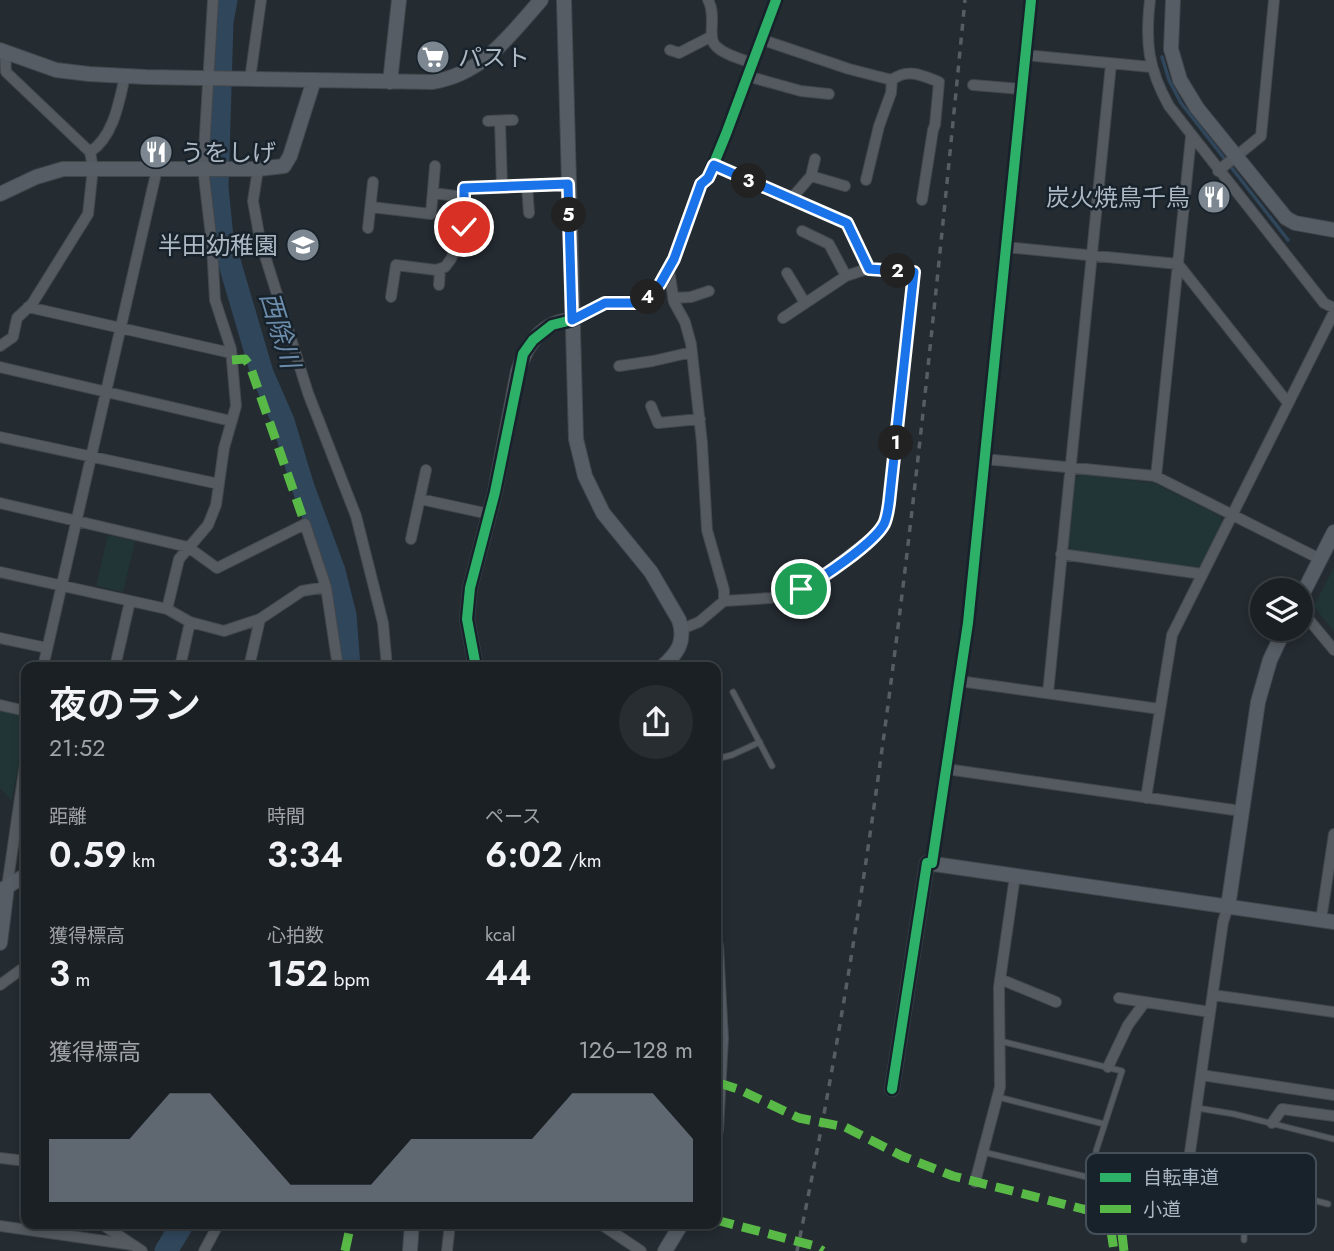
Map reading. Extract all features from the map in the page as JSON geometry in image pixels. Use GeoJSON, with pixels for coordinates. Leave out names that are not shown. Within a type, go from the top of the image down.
{"type":"FeatureCollection","features":[{"type":"Feature","properties":{"kind":"street"},"geometry":{"type":"LineString","coordinates":[[167,609],[179,559],[208,525],[216,505],[224,448],[236,406],[231,353],[215,300],[208,168],[212,0]]}},
{"type":"Feature","properties":{"kind":"street"},"geometry":{"type":"LineString","coordinates":[[250,79],[261,0]]}},
{"type":"Feature","properties":{"kind":"street"},"geometry":{"type":"LineString","coordinates":[[390,82],[399,0]]}},
{"type":"Feature","properties":{"kind":"street"},"geometry":{"type":"LineString","coordinates":[[2,51],[55,70],[125,76],[432,82],[460,75],[485,60],[502,45],[541,0]]}},
{"type":"Feature","properties":{"kind":"street"},"geometry":{"type":"LineString","coordinates":[[564,0],[576,439],[585,476],[603,513],[660,585],[682,629],[677,662]]}},
{"type":"Feature","properties":{"kind":"street"},"geometry":{"type":"LineString","coordinates":[[708,0],[713,9],[712,36],[716,47],[752,63]]}},
{"type":"Feature","properties":{"kind":"street"},"geometry":{"type":"LineString","coordinates":[[475,662],[467,619],[470,588],[489,514],[523,354],[545,328],[572,320],[605,303],[643,301],[660,284],[669,270],[701,184],[708,178],[714,165],[776,0]]}},
{"type":"Feature","properties":{"kind":"street"},"geometry":{"type":"LineString","coordinates":[[932,863],[968,623],[1031,0]]}},
{"type":"Feature","properties":{"kind":"street"},"geometry":{"type":"LineString","coordinates":[[1150,0],[1147,45],[1151,67],[1164,98],[1191,137],[1227,164],[1286,218],[1302,225],[1334,230]]}},
{"type":"Feature","properties":{"kind":"street"},"geometry":{"type":"LineString","coordinates":[[1146,797],[1172,635],[1334,310],[1324,303],[1227,164],[1180,80],[1171,50],[1173,0]]}},
{"type":"Feature","properties":{"kind":"street"},"geometry":{"type":"LineString","coordinates":[[1227,164],[1261,136],[1274,0]]}},
{"type":"Feature","properties":{"kind":"street"},"geometry":{"type":"LineString","coordinates":[[670,50],[679,53],[712,36]]}},
{"type":"Feature","properties":{"kind":"street"},"geometry":{"type":"LineString","coordinates":[[760,38],[849,69],[892,80]]}},
{"type":"Feature","properties":{"kind":"street"},"geometry":{"type":"LineString","coordinates":[[0,346],[13,337],[17,318],[28,307],[88,214],[93,168],[90,152],[6,72],[2,51]]}},
{"type":"Feature","properties":{"kind":"street"},"geometry":{"type":"LineString","coordinates":[[1025,55],[1151,67]]}},
{"type":"Feature","properties":{"kind":"street"},"geometry":{"type":"LineString","coordinates":[[1048,693],[1111,64]]}},
{"type":"Feature","properties":{"kind":"street"},"geometry":{"type":"LineString","coordinates":[[866,180],[879,127],[891,93],[892,80],[913,72],[939,82],[935,125],[922,201]]}},
{"type":"Feature","properties":{"kind":"street"},"geometry":{"type":"LineString","coordinates":[[90,152],[101,145],[115,116],[125,76]]}},
{"type":"Feature","properties":{"kind":"street"},"geometry":{"type":"LineString","coordinates":[[747,76],[801,91],[830,94]]}},
{"type":"Feature","properties":{"kind":"street"},"geometry":{"type":"LineString","coordinates":[[0,194],[36,177],[62,169],[254,169],[284,166],[290,156],[314,80]]}},
{"type":"Feature","properties":{"kind":"street"},"geometry":{"type":"LineString","coordinates":[[973,85],[1021,89]]}},
{"type":"Feature","properties":{"kind":"street"},"geometry":{"type":"LineString","coordinates":[[488,121],[513,120]]}},
{"type":"Feature","properties":{"kind":"street"},"geometry":{"type":"LineString","coordinates":[[500,121],[502,186]]}},
{"type":"Feature","properties":{"kind":"street"},"geometry":{"type":"LineString","coordinates":[[1156,477],[1191,137]]}},
{"type":"Feature","properties":{"kind":"street"},"geometry":{"type":"LineString","coordinates":[[791,200],[811,176],[815,159]]}},
{"type":"Feature","properties":{"kind":"street"},"geometry":{"type":"LineString","coordinates":[[714,165],[847,223],[869,269]]}},
{"type":"Feature","properties":{"kind":"street"},"geometry":{"type":"LineString","coordinates":[[370,207],[431,214],[435,166]]}},
{"type":"Feature","properties":{"kind":"street"},"geometry":{"type":"LineString","coordinates":[[44,662],[157,169]]}},
{"type":"Feature","properties":{"kind":"street"},"geometry":{"type":"LineString","coordinates":[[254,169],[253,201],[260,240],[309,393],[356,516],[383,623],[387,662]]}},
{"type":"Feature","properties":{"kind":"street"},"geometry":{"type":"LineString","coordinates":[[811,176],[845,186]]}},
{"type":"Feature","properties":{"kind":"street"},"geometry":{"type":"LineString","coordinates":[[368,228],[373,183]]}},
{"type":"Feature","properties":{"kind":"street"},"geometry":{"type":"LineString","coordinates":[[396,265],[440,269],[445,267],[464,223],[464,188],[568,184]]}},
{"type":"Feature","properties":{"kind":"street"},"geometry":{"type":"LineString","coordinates":[[527,186],[529,213]]}},
{"type":"Feature","properties":{"kind":"street"},"geometry":{"type":"LineString","coordinates":[[433,193],[464,197]]}},
{"type":"Feature","properties":{"kind":"street"},"geometry":{"type":"LineString","coordinates":[[464,223],[477,226]]}},
{"type":"Feature","properties":{"kind":"street"},"geometry":{"type":"LineString","coordinates":[[802,231],[828,244],[846,276]]}},
{"type":"Feature","properties":{"kind":"street"},"geometry":{"type":"LineString","coordinates":[[1006,247],[1178,264],[1288,403]]}},
{"type":"Feature","properties":{"kind":"street"},"geometry":{"type":"LineString","coordinates":[[391,297],[397,252]]}},
{"type":"Feature","properties":{"kind":"street"},"geometry":{"type":"LineString","coordinates":[[439,285],[440,269]]}},
{"type":"Feature","properties":{"kind":"street"},"geometry":{"type":"LineString","coordinates":[[682,629],[699,622],[724,601],[771,598],[817,580],[878,533],[885,522],[914,272],[869,269],[846,276],[783,318]]}},
{"type":"Feature","properties":{"kind":"street"},"geometry":{"type":"LineString","coordinates":[[669,270],[673,298],[685,322],[692,352],[700,419],[707,530],[724,590],[724,601]]}},
{"type":"Feature","properties":{"kind":"street"},"geometry":{"type":"LineString","coordinates":[[787,273],[805,303]]}},
{"type":"Feature","properties":{"kind":"street"},"geometry":{"type":"LineString","coordinates":[[673,298],[691,297],[709,291]]}},
{"type":"Feature","properties":{"kind":"street"},"geometry":{"type":"LineString","coordinates":[[28,307],[231,353]]}},
{"type":"Feature","properties":{"kind":"street"},"geometry":{"type":"LineString","coordinates":[[619,366],[692,352]]}},
{"type":"Feature","properties":{"kind":"street"},"geometry":{"type":"LineString","coordinates":[[0,367],[231,421]]}},
{"type":"Feature","properties":{"kind":"street"},"geometry":{"type":"LineString","coordinates":[[651,406],[658,423],[700,419]]}},
{"type":"Feature","properties":{"kind":"street"},"geometry":{"type":"LineString","coordinates":[[0,437],[219,485]]}},
{"type":"Feature","properties":{"kind":"street"},"geometry":{"type":"LineString","coordinates":[[985,459],[1156,477],[1320,559]]}},
{"type":"Feature","properties":{"kind":"street"},"geometry":{"type":"LineString","coordinates":[[411,540],[426,470]]}},
{"type":"Feature","properties":{"kind":"street"},"geometry":{"type":"LineString","coordinates":[[420,499],[489,514]]}},
{"type":"Feature","properties":{"kind":"street"},"geometry":{"type":"LineString","coordinates":[[0,503],[188,547],[217,568],[305,524],[326,587],[337,662]]}},
{"type":"Feature","properties":{"kind":"street"},"geometry":{"type":"LineString","coordinates":[[1310,578],[1334,532]]}},
{"type":"Feature","properties":{"kind":"street"},"geometry":{"type":"LineString","coordinates":[[1061,554],[1202,574]]}},
{"type":"Feature","properties":{"kind":"street"},"geometry":{"type":"LineString","coordinates":[[0,572],[167,609],[190,622],[225,631],[260,619],[302,591],[326,587]]}},
{"type":"Feature","properties":{"kind":"street"},"geometry":{"type":"LineString","coordinates":[[116,662],[130,601]]}},
{"type":"Feature","properties":{"kind":"street"},"geometry":{"type":"LineString","coordinates":[[250,662],[260,619]]}},
{"type":"Feature","properties":{"kind":"street"},"geometry":{"type":"LineString","coordinates":[[181,662],[190,622]]}},
{"type":"Feature","properties":{"kind":"street"},"geometry":{"type":"LineString","coordinates":[[1313,625],[1334,650]]}},
{"type":"Feature","properties":{"kind":"street"},"geometry":{"type":"LineString","coordinates":[[0,638],[47,648]]}},
{"type":"Feature","properties":{"kind":"street"},"geometry":{"type":"LineString","coordinates":[[1190,1153],[1258,702],[1270,660],[1279,641]]}},
{"type":"Feature","properties":{"kind":"street"},"geometry":{"type":"LineString","coordinates":[[959,681],[1160,709]]}},
{"type":"Feature","properties":{"kind":"street"},"geometry":{"type":"LineString","coordinates":[[0,705],[21,710]]}},
{"type":"Feature","properties":{"kind":"street"},"geometry":{"type":"LineString","coordinates":[[946,769],[1241,811]]}},
{"type":"Feature","properties":{"kind":"street"},"geometry":{"type":"LineString","coordinates":[[0,943],[4,889],[21,808]]}},
{"type":"Feature","properties":{"kind":"street"},"geometry":{"type":"LineString","coordinates":[[892,1089],[927,863],[1328,921],[1334,834]]}},
{"type":"Feature","properties":{"kind":"street"},"geometry":{"type":"LineString","coordinates":[[975,1182],[1000,1087],[1000,979],[1015,876]]}},
{"type":"Feature","properties":{"kind":"street"},"geometry":{"type":"LineString","coordinates":[[4,889],[21,878]]}},
{"type":"Feature","properties":{"kind":"street"},"geometry":{"type":"LineString","coordinates":[[0,985],[21,970]]}},
{"type":"Feature","properties":{"kind":"street"},"geometry":{"type":"LineString","coordinates":[[1000,979],[1056,1002]]}},
{"type":"Feature","properties":{"kind":"street"},"geometry":{"type":"LineString","coordinates":[[1213,995],[1334,1012]]}},
{"type":"Feature","properties":{"kind":"street"},"geometry":{"type":"LineString","coordinates":[[1119,998],[1210,1012]]}},
{"type":"Feature","properties":{"kind":"street"},"geometry":{"type":"LineString","coordinates":[[1108,1067],[1128,1026],[1146,1002]]}},
{"type":"Feature","properties":{"kind":"street"},"geometry":{"type":"LineString","coordinates":[[1201,1075],[1334,1095]]}},
{"type":"Feature","properties":{"kind":"street"},"geometry":{"type":"LineString","coordinates":[[1272,1123],[1282,1109],[1334,1116]]}},
{"type":"Feature","properties":{"kind":"street"},"geometry":{"type":"LineString","coordinates":[[0,1158],[21,1160]]}},
{"type":"Feature","properties":{"kind":"street"},"geometry":{"type":"LineString","coordinates":[[0,1227],[138,1248]]}},
{"type":"Feature","properties":{"kind":"street"},"geometry":{"type":"LineString","coordinates":[[109,1229],[138,1248]]}},
{"type":"Feature","properties":{"kind":"street"},"geometry":{"type":"LineString","coordinates":[[204,1251],[216,1229]]}},
{"type":"Feature","properties":{"kind":"street"},"geometry":{"type":"LineString","coordinates":[[410,1251],[412,1229]]}},
{"type":"Feature","properties":{"kind":"street"},"geometry":{"type":"LineString","coordinates":[[447,1251],[449,1229]]}},
{"type":"Feature","properties":{"kind":"street"},"geometry":{"type":"LineString","coordinates":[[609,1229],[641,1251]]}},
{"type":"Feature","properties":{"kind":"street"},"geometry":{"type":"LineString","coordinates":[[665,1251],[678,1229]]}},
{"type":"Feature","properties":{"kind":"lane"},"geometry":{"type":"LineString","coordinates":[[733,692],[772,766]]}},
{"type":"Feature","properties":{"kind":"lane"},"geometry":{"type":"LineString","coordinates":[[721,758],[760,742]]}},
{"type":"Feature","properties":{"kind":"lane"},"geometry":{"type":"LineString","coordinates":[[1000,1041],[1122,1071],[1096,1153]]}},
{"type":"Feature","properties":{"kind":"lane"},"geometry":{"type":"LineString","coordinates":[[998,1097],[1104,1124]]}},
{"type":"Feature","properties":{"kind":"lane"},"geometry":{"type":"LineString","coordinates":[[1196,1108],[1334,1139]]}},
{"type":"Feature","properties":{"kind":"lane"},"geometry":{"type":"LineString","coordinates":[[983,1152],[1086,1177]]}},
{"type":"Feature","properties":{"kind":"lane"},"geometry":{"type":"LineString","coordinates":[[1316,1201],[1328,1204]]}},
{"type":"Feature","properties":{"kind":"lane"},"geometry":{"type":"LineString","coordinates":[[1244,1234],[1244,1240]]}},
{"type":"Feature","properties":{"kind":"green space"},"geometry":{"type":"Polygon","coordinates":[[[1081,474],[1154,483],[1220,516],[1223,524],[1202,565],[1192,569],[1073,552],[1067,544],[1073,481],[1081,474]]]}},
{"type":"Feature","properties":{"kind":"green space"},"geometry":{"type":"Polygon","coordinates":[[[108,535],[135,541],[123,592],[96,586],[108,535]]]}},
{"type":"Feature","properties":{"kind":"green space"},"geometry":{"type":"Polygon","coordinates":[[[1334,567],[1334,632],[1314,606],[1334,567]]]}},
{"type":"Feature","properties":{"kind":"green space"},"geometry":{"type":"Polygon","coordinates":[[[0,710],[21,715],[21,750],[12,801],[0,788],[0,710]]]}},
{"type":"Feature","properties":{"kind":"waterway","name":"西除川"},"geometry":{"type":"LineString","coordinates":[[226,0],[222,22],[217,188],[222,237],[262,373],[283,421],[303,487],[334,571],[345,615],[349,662]]}},
{"type":"Feature","properties":{"kind":"waterway"},"geometry":{"type":"LineString","coordinates":[[1162,57],[1169,80],[1181,103],[1288,240]]}},
{"type":"Feature","properties":{"kind":"waterway","name":"西除川"},"geometry":{"type":"LineString","coordinates":[[166,1251],[179,1229]]}},
{"type":"Feature","properties":{"kind":"railway"},"geometry":{"type":"LineString","coordinates":[[797,1251],[854,941],[877,785],[917,471],[965,0]]}},
{"type":"Feature","properties":{"kind":"marked path"},"geometry":{"type":"LineString","coordinates":[[232,360],[245,359],[250,366],[305,524]]}},
{"type":"Feature","properties":{"kind":"marked path"},"geometry":{"type":"LineString","coordinates":[[721,1084],[799,1118],[845,1127],[902,1156],[953,1176],[1086,1210]]}},
{"type":"Feature","properties":{"kind":"marked path"},"geometry":{"type":"LineString","coordinates":[[721,1221],[815,1246],[823,1251]]}},
{"type":"Feature","properties":{"kind":"marked path"},"geometry":{"type":"LineString","coordinates":[[345,1251],[350,1229]]}},
{"type":"Feature","properties":{"kind":"marked path"},"geometry":{"type":"LineString","coordinates":[[1112,1234],[1114,1251]]}},
{"type":"Feature","properties":{"kind":"marked path"},"geometry":{"type":"LineString","coordinates":[[1122,1234],[1124,1251]]}},
{"type":"Feature","properties":{"kind":"cycle path"},"geometry":{"type":"LineString","coordinates":[[475,662],[467,619],[470,588],[495,492],[523,354],[533,340],[552,325],[572,320],[605,303],[635,303],[652,294],[660,284],[674,259],[701,184],[708,178],[726,134],[776,0]]}},
{"type":"Feature","properties":{"kind":"cycle path"},"geometry":{"type":"LineString","coordinates":[[892,1089],[927,863],[932,863],[968,623],[1031,0]]}},
{"type":"Feature","properties":{"kind":"place","name":"パスト"},"geometry":{"type":"Point","coordinates":[433,57]}},
{"type":"Feature","properties":{"kind":"place","name":"うをしげ"},"geometry":{"type":"Point","coordinates":[156,152]}},
{"type":"Feature","properties":{"kind":"place","name":"炭火焼鳥千鳥"},"geometry":{"type":"Point","coordinates":[1214,197]}},
{"type":"Feature","properties":{"kind":"place","name":"半田幼稚園"},"geometry":{"type":"Point","coordinates":[303,245]}},
{"type":"Feature","properties":{"kind":"route"},"geometry":{"type":"LineString","coordinates":[[464,227],[464,188],[568,184],[572,320],[605,303],[635,303],[652,294],[669,270],[701,184],[708,178],[714,165],[847,223],[869,269],[914,272],[885,522],[878,533],[834,569],[801,589]]}}]}
